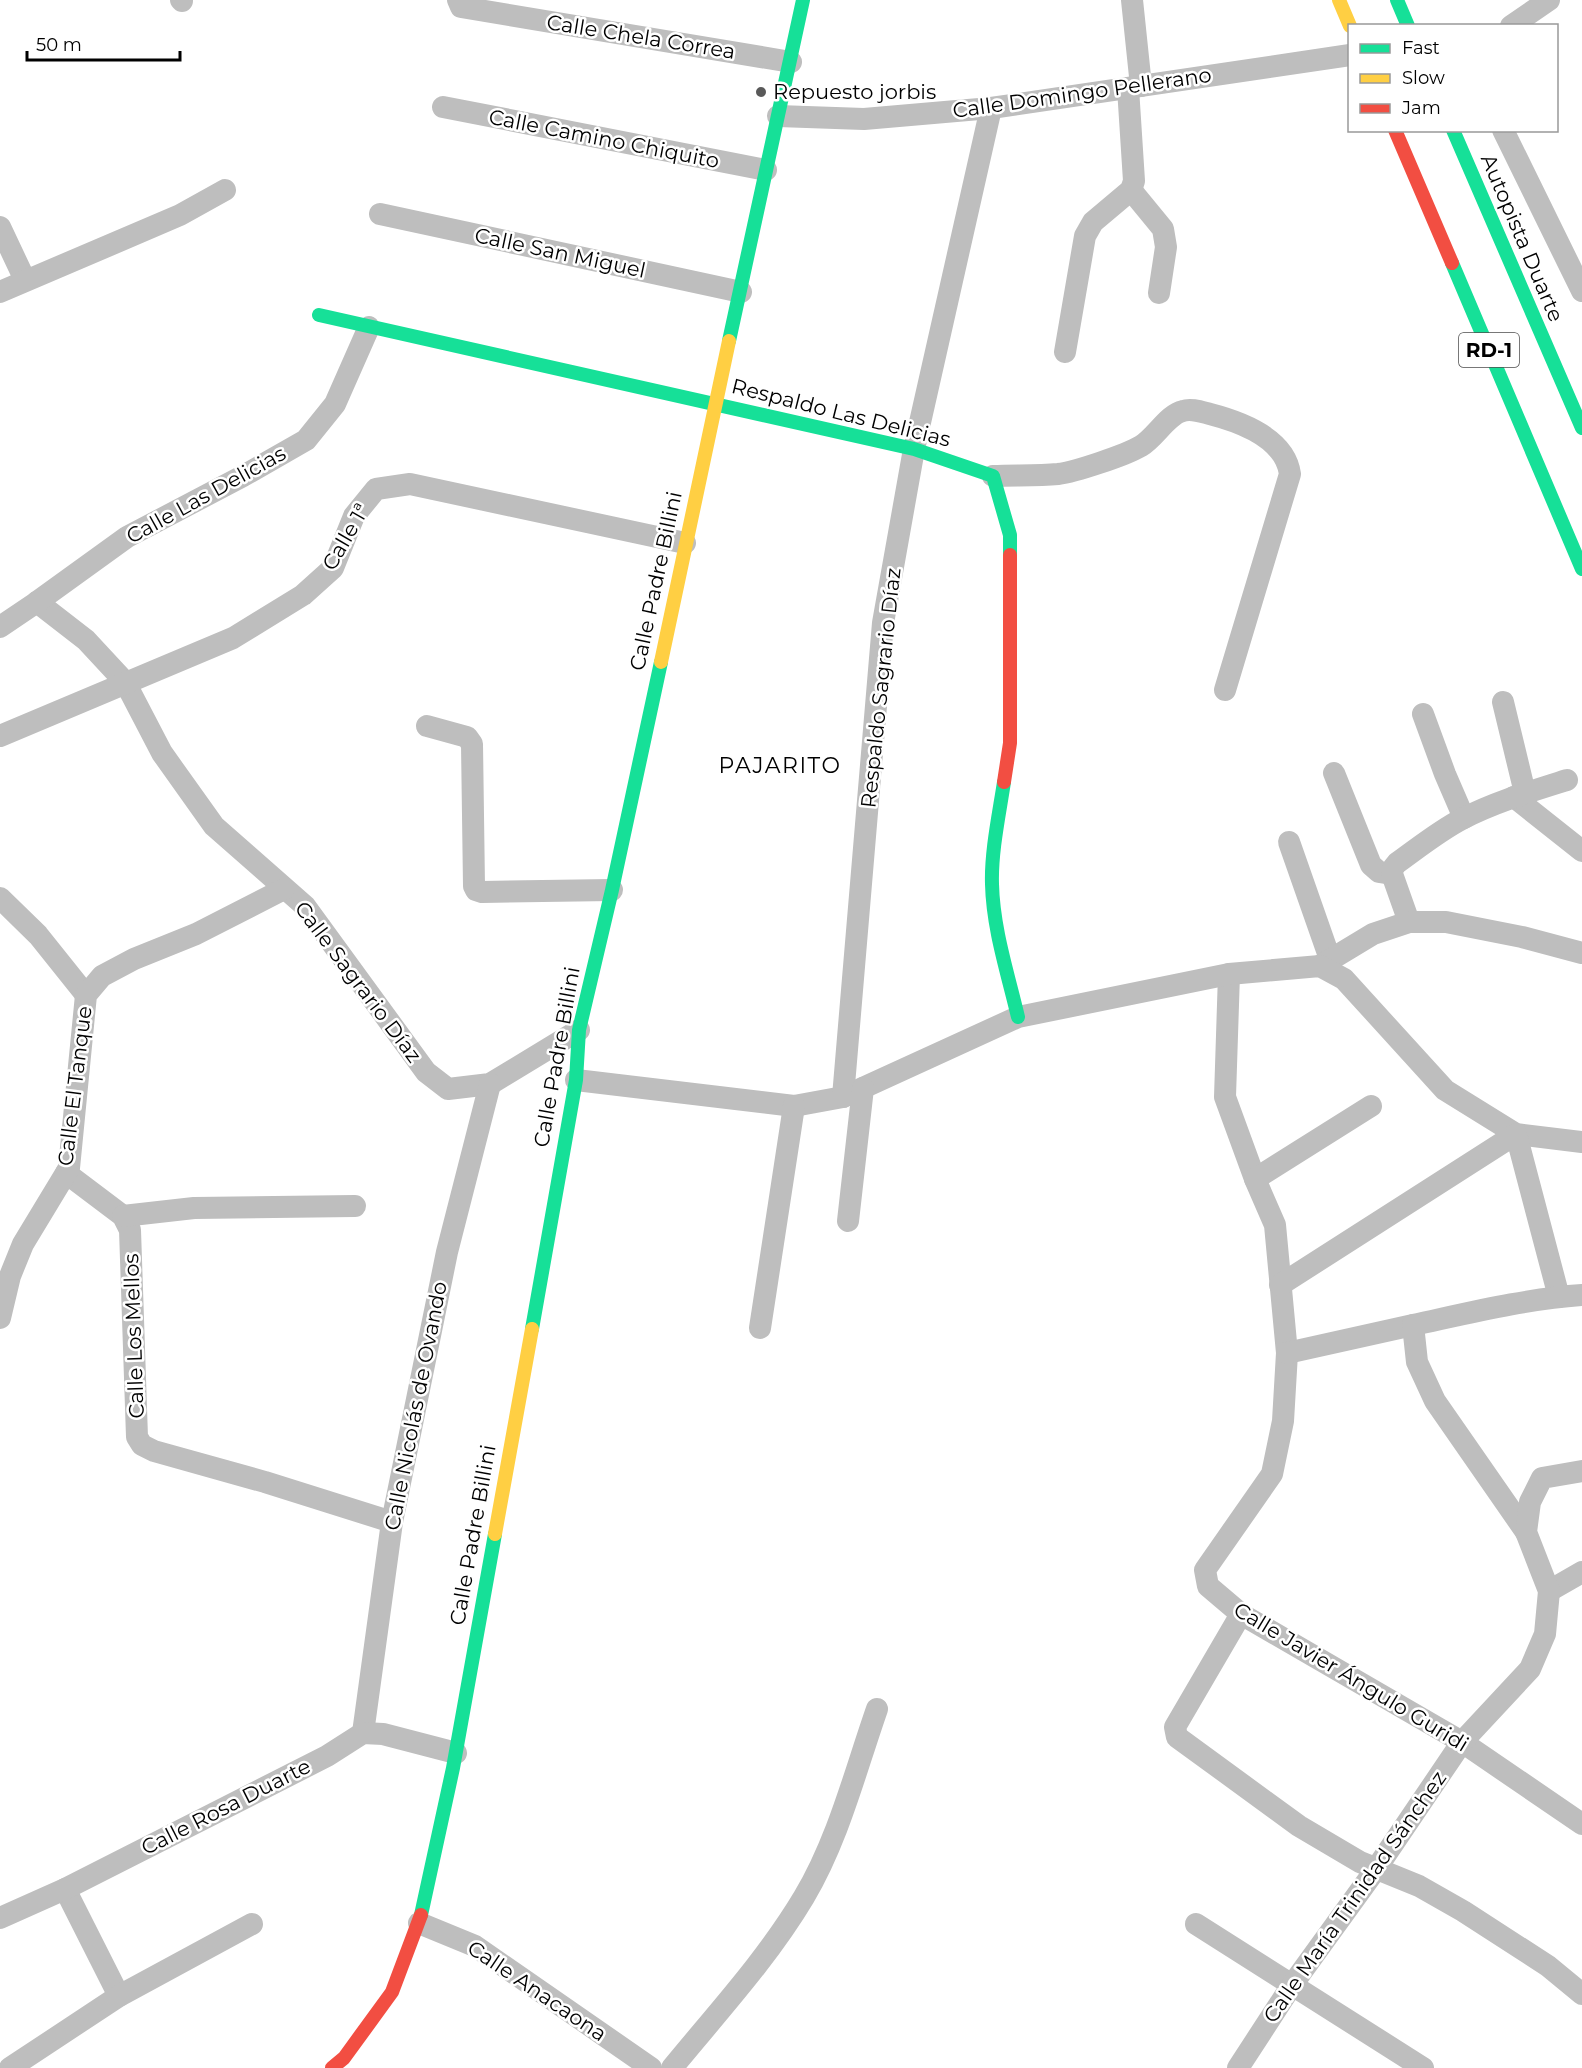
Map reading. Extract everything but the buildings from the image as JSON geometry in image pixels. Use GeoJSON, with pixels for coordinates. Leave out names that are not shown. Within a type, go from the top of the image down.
{"type":"FeatureCollection","features":[{"type":"Feature","properties":{"kind":"main road","name":"Calle Padre Billini"},"geometry":{"type":"LineString","coordinates":[[332,2068],[344,2058],[392,1992],[419,1923],[456,1753],[576,1080],[579,1030],[612,890],[803,0]]}},
{"type":"Feature","properties":{"kind":"main road"},"geometry":{"type":"LineString","coordinates":[[1340,0],[1349,24]]}},
{"type":"Feature","properties":{"kind":"main road"},"geometry":{"type":"LineString","coordinates":[[1397,0],[1407,24]]}},
{"type":"Feature","properties":{"kind":"main road","name":"RD-1"},"geometry":{"type":"LineString","coordinates":[[1396,132],[1582,568]]}},
{"type":"Feature","properties":{"kind":"main road","name":"Autopista Duarte"},"geometry":{"type":"LineString","coordinates":[[1454,132],[1582,428]]}},
{"type":"Feature","properties":{"kind":"main road","name":"Respaldo Las Delicias"},"geometry":{"type":"LineString","coordinates":[[319,315],[914,449],[993,476]]}},
{"type":"Feature","properties":{"kind":"main road"},"geometry":{"type":"LineString","coordinates":[[993,476],[1010,535],[1010,743],[997,829],[992,884],[1000,941],[1018,1017]]}},
{"type":"Feature","properties":{"kind":"street","name":"Calle Chela Correa"},"geometry":{"type":"LineString","coordinates":[[458,0],[461,7],[791,62]]}},
{"type":"Feature","properties":{"kind":"street"},"geometry":{"type":"LineString","coordinates":[[1065,352],[1085,236],[1093,222],[1131,190],[1134,181],[1135,87],[1132,0]]}},
{"type":"Feature","properties":{"kind":"street"},"geometry":{"type":"LineString","coordinates":[[1514,24],[1549,0]]}},
{"type":"Feature","properties":{"kind":"street","name":"Calle Domingo Pellerano"},"geometry":{"type":"LineString","coordinates":[[778,116],[864,119],[991,108],[1348,55]]}},
{"type":"Feature","properties":{"kind":"street","name":"Calle Camino Chiquito"},"geometry":{"type":"LineString","coordinates":[[443,107],[766,171]]}},
{"type":"Feature","properties":{"kind":"street","name":"Respaldo Sagrario Díaz"},"geometry":{"type":"LineString","coordinates":[[848,1221],[853,1093],[883,623],[914,449],[991,108]]}},
{"type":"Feature","properties":{"kind":"street"},"geometry":{"type":"LineString","coordinates":[[1504,132],[1582,291]]}},
{"type":"Feature","properties":{"kind":"street"},"geometry":{"type":"LineString","coordinates":[[0,292],[180,215],[225,189]]}},
{"type":"Feature","properties":{"kind":"street"},"geometry":{"type":"LineString","coordinates":[[1131,190],[1164,229],[1166,247],[1159,293]]}},
{"type":"Feature","properties":{"kind":"street","name":"Calle San Miguel"},"geometry":{"type":"LineString","coordinates":[[380,214],[741,292]]}},
{"type":"Feature","properties":{"kind":"street"},"geometry":{"type":"LineString","coordinates":[[0,227],[25,280]]}},
{"type":"Feature","properties":{"kind":"street","name":"Calle Las Delicias"},"geometry":{"type":"LineString","coordinates":[[0,627],[127,537],[306,440],[335,404],[369,327]]}},
{"type":"Feature","properties":{"kind":"street"},"geometry":{"type":"LineString","coordinates":[[993,476],[1060,474],[1113,458],[1141,446],[1171,418],[1182,411],[1195,411],[1234,420],[1259,432],[1281,452],[1288,464],[1290,474],[1225,690]]}},
{"type":"Feature","properties":{"kind":"street","name":"Calle 1ª"},"geometry":{"type":"LineString","coordinates":[[0,736],[233,638],[303,595],[333,568],[354,516],[376,489],[410,484],[685,543]]}},
{"type":"Feature","properties":{"kind":"street","name":"Calle Sagrario Díaz"},"geometry":{"type":"LineString","coordinates":[[37,602],[86,640],[125,682],[162,753],[214,826],[306,906],[426,1072],[448,1089],[490,1084],[579,1030]]}},
{"type":"Feature","properties":{"kind":"street"},"geometry":{"type":"LineString","coordinates":[[1503,702],[1520,795],[1582,851]]}},
{"type":"Feature","properties":{"kind":"street"},"geometry":{"type":"LineString","coordinates":[[1424,714],[1445,774],[1464,818]]}},
{"type":"Feature","properties":{"kind":"street"},"geometry":{"type":"LineString","coordinates":[[427,726],[467,737],[472,744],[474,886],[476,890],[482,892],[612,890]]}},
{"type":"Feature","properties":{"kind":"street"},"geometry":{"type":"LineString","coordinates":[[1334,773],[1371,865],[1379,872],[1392,874]]}},
{"type":"Feature","properties":{"kind":"street"},"geometry":{"type":"LineString","coordinates":[[1409,922],[1392,874],[1397,863],[1464,818],[1520,795],[1567,780]]}},
{"type":"Feature","properties":{"kind":"street"},"geometry":{"type":"LineString","coordinates":[[1289,842],[1325,962],[1344,979],[1445,1090],[1516,1134],[1582,1142]]}},
{"type":"Feature","properties":{"kind":"street","name":"Calle El Tanque"},"geometry":{"type":"LineString","coordinates":[[0,1318],[10,1276],[23,1244],[69,1168],[86,995],[102,976],[284,889]]}},
{"type":"Feature","properties":{"kind":"street"},"geometry":{"type":"LineString","coordinates":[[0,898],[38,935],[86,995]]}},
{"type":"Feature","properties":{"kind":"street"},"geometry":{"type":"LineString","coordinates":[[576,1080],[794,1106],[853,1093],[1018,1017],[1229,974],[1325,962],[1373,934],[1409,922],[1446,922],[1522,937],[1582,953]]}},
{"type":"Feature","properties":{"kind":"street","name":"Calle Javier Ángulo Guridi"},"geometry":{"type":"LineString","coordinates":[[1229,974],[1225,1097],[1275,1225],[1287,1353],[1283,1421],[1272,1474],[1205,1570],[1208,1586],[1240,1614],[1462,1742],[1582,1824]]}},
{"type":"Feature","properties":{"kind":"street","name":"Calle Nicolás de Ovando"},"geometry":{"type":"LineString","coordinates":[[363,1733],[392,1522],[447,1252],[490,1084]]}},
{"type":"Feature","properties":{"kind":"street"},"geometry":{"type":"LineString","coordinates":[[760,1328],[794,1106]]}},
{"type":"Feature","properties":{"kind":"street"},"geometry":{"type":"LineString","coordinates":[[1256,1179],[1371,1106]]}},
{"type":"Feature","properties":{"kind":"street"},"geometry":{"type":"LineString","coordinates":[[1280,1285],[1516,1134]]}},
{"type":"Feature","properties":{"kind":"street"},"geometry":{"type":"LineString","coordinates":[[1516,1134],[1559,1297]]}},
{"type":"Feature","properties":{"kind":"street"},"geometry":{"type":"LineString","coordinates":[[66,1173],[123,1216],[194,1208],[355,1206]]}},
{"type":"Feature","properties":{"kind":"street","name":"Calle Los Mellos"},"geometry":{"type":"LineString","coordinates":[[123,1216],[130,1230],[132,1252],[137,1437],[142,1445],[154,1451],[265,1482],[392,1522]]}},
{"type":"Feature","properties":{"kind":"street"},"geometry":{"type":"LineString","coordinates":[[1287,1353],[1488,1308],[1582,1295]]}},
{"type":"Feature","properties":{"kind":"street"},"geometry":{"type":"LineString","coordinates":[[1413,1325],[1417,1362],[1435,1401],[1526,1532]]}},
{"type":"Feature","properties":{"kind":"street","name":"Calle María Trinidad Sánchez"},"geometry":{"type":"LineString","coordinates":[[1238,2068],[1292,1985],[1376,1869],[1462,1742],[1530,1669],[1545,1634],[1549,1591],[1526,1532],[1530,1502],[1542,1478],[1582,1471]]}},
{"type":"Feature","properties":{"kind":"street"},"geometry":{"type":"LineString","coordinates":[[1549,1591],[1578,1581]]}},
{"type":"Feature","properties":{"kind":"street"},"geometry":{"type":"LineString","coordinates":[[1240,1614],[1175,1727],[1177,1737],[1299,1826],[1360,1862],[1419,1886],[1463,1911],[1548,1966],[1582,1994]]}},
{"type":"Feature","properties":{"kind":"street"},"geometry":{"type":"LineString","coordinates":[[672,2068],[758,1963],[804,1897],[833,1840],[877,1709]]}},
{"type":"Feature","properties":{"kind":"street"},"geometry":{"type":"LineString","coordinates":[[363,1733],[383,1734],[456,1753]]}},
{"type":"Feature","properties":{"kind":"street","name":"Calle Rosa Duarte"},"geometry":{"type":"LineString","coordinates":[[0,1918],[65,1889],[327,1756],[363,1733]]}},
{"type":"Feature","properties":{"kind":"street"},"geometry":{"type":"LineString","coordinates":[[65,1889],[119,1996]]}},
{"type":"Feature","properties":{"kind":"street","name":"Calle Anacaona"},"geometry":{"type":"LineString","coordinates":[[419,1923],[476,1946],[651,2068]]}},
{"type":"Feature","properties":{"kind":"street"},"geometry":{"type":"LineString","coordinates":[[10,2068],[119,1996],[252,1924]]}},
{"type":"Feature","properties":{"kind":"street"},"geometry":{"type":"LineString","coordinates":[[1196,1924],[1422,2068]]}},
{"type":"Feature","properties":{"kind":"traffic: fast"},"geometry":{"type":"LineString","coordinates":[[729,341],[803,0]]}},
{"type":"Feature","properties":{"kind":"traffic: fast"},"geometry":{"type":"LineString","coordinates":[[1397,0],[1407,24]]}},
{"type":"Feature","properties":{"kind":"traffic: fast"},"geometry":{"type":"LineString","coordinates":[[1454,132],[1582,428]]}},
{"type":"Feature","properties":{"kind":"traffic: fast"},"geometry":{"type":"LineString","coordinates":[[1452,263],[1582,569]]}},
{"type":"Feature","properties":{"kind":"traffic: fast"},"geometry":{"type":"LineString","coordinates":[[319,315],[914,449],[993,476],[1010,535],[1010,555]]}},
{"type":"Feature","properties":{"kind":"traffic: fast"},"geometry":{"type":"LineString","coordinates":[[532,1329],[576,1080],[579,1030],[661,662]]}},
{"type":"Feature","properties":{"kind":"traffic: fast"},"geometry":{"type":"LineString","coordinates":[[1004,782],[993,859],[993,901],[1018,1017]]}},
{"type":"Feature","properties":{"kind":"traffic: fast"},"geometry":{"type":"LineString","coordinates":[[421,1915],[453,1768],[495,1534]]}},
{"type":"Feature","properties":{"kind":"traffic: slow"},"geometry":{"type":"LineString","coordinates":[[1339,0],[1349,24]]}},
{"type":"Feature","properties":{"kind":"traffic: slow"},"geometry":{"type":"LineString","coordinates":[[661,662],[729,341]]}},
{"type":"Feature","properties":{"kind":"traffic: slow"},"geometry":{"type":"LineString","coordinates":[[495,1534],[532,1329]]}},
{"type":"Feature","properties":{"kind":"traffic: jam"},"geometry":{"type":"LineString","coordinates":[[1396,132],[1452,263]]}},
{"type":"Feature","properties":{"kind":"traffic: jam"},"geometry":{"type":"LineString","coordinates":[[1004,782],[1010,743],[1010,555]]}},
{"type":"Feature","properties":{"kind":"traffic: jam"},"geometry":{"type":"LineString","coordinates":[[332,2068],[344,2058],[392,1992],[421,1915]]}},
{"type":"Feature","properties":{"kind":"place","name":"Repuesto jorbis"},"geometry":{"type":"Point","coordinates":[761,92]}},
{"type":"Feature","properties":{"kind":"district","name":"PAJARITO"},"geometry":{"type":"Point","coordinates":[780,765]}}]}
